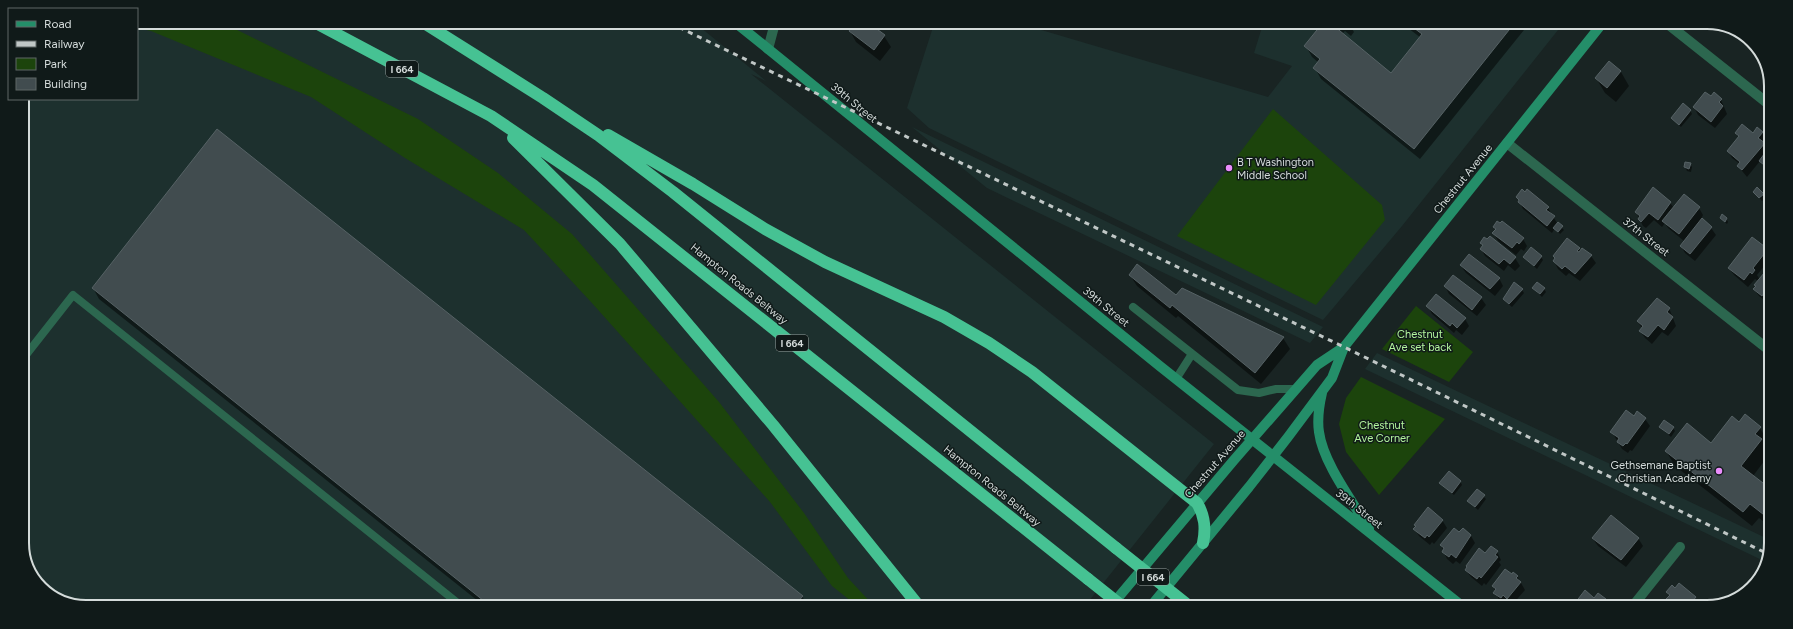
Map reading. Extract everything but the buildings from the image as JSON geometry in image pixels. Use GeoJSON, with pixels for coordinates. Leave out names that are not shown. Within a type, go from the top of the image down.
{"type":"FeatureCollection","features":[{"type":"Feature","properties":{"kind":"highway","name":"Hampton Roads Beltway"},"geometry":{"type":"LineString","coordinates":[[327,29],[490,116],[593,185],[1114,600]]}},
{"type":"Feature","properties":{"kind":"highway","name":"I 664"},"geometry":{"type":"LineString","coordinates":[[434,29],[543,98],[598,135],[673,192],[1181,600]]}},
{"type":"Feature","properties":{"kind":"highway"},"geometry":{"type":"LineString","coordinates":[[543,98],[825,262],[944,317],[989,343],[1032,372],[1197,503],[1204,517],[1205,533],[1203,543]]}},
{"type":"Feature","properties":{"kind":"highway"},"geometry":{"type":"LineString","coordinates":[[490,116],[620,244],[773,425],[914,600]]}},
{"type":"Feature","properties":{"kind":"main road","name":"39th Street"},"geometry":{"type":"LineString","coordinates":[[743,29],[1176,379],[1454,600]]}},
{"type":"Feature","properties":{"kind":"main road","name":"Chestnut Avenue"},"geometry":{"type":"LineString","coordinates":[[1156,600],[1273,456],[1332,378],[1344,347],[1598,29]]}},
{"type":"Feature","properties":{"kind":"main road","name":"Chestnut Avenue"},"geometry":{"type":"LineString","coordinates":[[1116,600],[1197,503],[1317,365],[1344,347]]}},
{"type":"Feature","properties":{"kind":"main road"},"geometry":{"type":"LineString","coordinates":[[1322,391],[1318,415],[1319,433],[1322,447],[1328,462],[1374,536]]}},
{"type":"Feature","properties":{"kind":"street"},"geometry":{"type":"LineString","coordinates":[[768,49],[773,29]]}},
{"type":"Feature","properties":{"kind":"street"},"geometry":{"type":"LineString","coordinates":[[1674,29],[1764,100]]}},
{"type":"Feature","properties":{"kind":"street","name":"37th Street"},"geometry":{"type":"LineString","coordinates":[[1507,143],[1764,346]]}},
{"type":"Feature","properties":{"kind":"street"},"geometry":{"type":"LineString","coordinates":[[1638,600],[1680,547]]}},
{"type":"Feature","properties":{"kind":"lane"},"geometry":{"type":"LineString","coordinates":[[29,351],[73,295],[454,600]]}},
{"type":"Feature","properties":{"kind":"lane"},"geometry":{"type":"LineString","coordinates":[[1133,307],[1238,390],[1258,393],[1276,389],[1296,389]]}},
{"type":"Feature","properties":{"kind":"lane"},"geometry":{"type":"LineString","coordinates":[[1176,379],[1192,354]]}},
{"type":"Feature","properties":{"kind":"shaded area"},"geometry":{"type":"Polygon","coordinates":[[[138,29],[702,29],[766,81],[751,74],[1214,444],[1090,600],[86,600],[68,597],[48,586],[41,578],[33,565],[29,547],[29,100],[138,100],[138,29]]]}},
{"type":"Feature","properties":{"kind":"shaded area","name":"B T Washington Middle School"},"geometry":{"type":"Polygon","coordinates":[[[932,29],[1038,29],[1268,97],[1292,66],[1254,53],[1261,29],[1559,29],[1402,226],[1323,320],[929,128],[907,108],[932,29]]]}},
{"type":"Feature","properties":{"kind":"shaded area"},"geometry":{"type":"Polygon","coordinates":[[[912,127],[1323,327],[1310,343],[987,188],[912,127]]]}},
{"type":"Feature","properties":{"kind":"shaded area"},"geometry":{"type":"Polygon","coordinates":[[[1377,353],[1764,537],[1764,550],[1761,560],[1365,369],[1377,353]]]}},
{"type":"Feature","properties":{"kind":"green space"},"geometry":{"type":"Polygon","coordinates":[[[142,29],[235,29],[418,119],[498,173],[572,234],[719,402],[804,513],[848,578],[868,600],[850,600],[832,586],[770,502],[591,302],[524,230],[405,158],[311,97],[151,31],[142,29]]]}},
{"type":"Feature","properties":{"kind":"green space"},"geometry":{"type":"Polygon","coordinates":[[[1273,109],[1382,205],[1385,220],[1316,305],[1177,236],[1273,109]]]}},
{"type":"Feature","properties":{"kind":"green space","name":"Chestnut Ave set back"},"geometry":{"type":"Polygon","coordinates":[[[1416,306],[1473,352],[1449,382],[1382,349],[1416,306]]]}},
{"type":"Feature","properties":{"kind":"green space","name":"Chestnut Ave Corner"},"geometry":{"type":"Polygon","coordinates":[[[1361,377],[1445,419],[1379,495],[1346,452],[1339,424],[1346,398],[1361,377]]]}},
{"type":"Feature","properties":{"kind":"railway"},"geometry":{"type":"LineString","coordinates":[[682,29],[1344,347],[1764,552]]}},
{"type":"Feature","properties":{"kind":"place","name":"B T Washington Middle School"},"geometry":{"type":"Point","coordinates":[1229,168]}},
{"type":"Feature","properties":{"kind":"place","name":"Gethsemane Baptist Christian Academy"},"geometry":{"type":"Point","coordinates":[1719,471]}}]}
